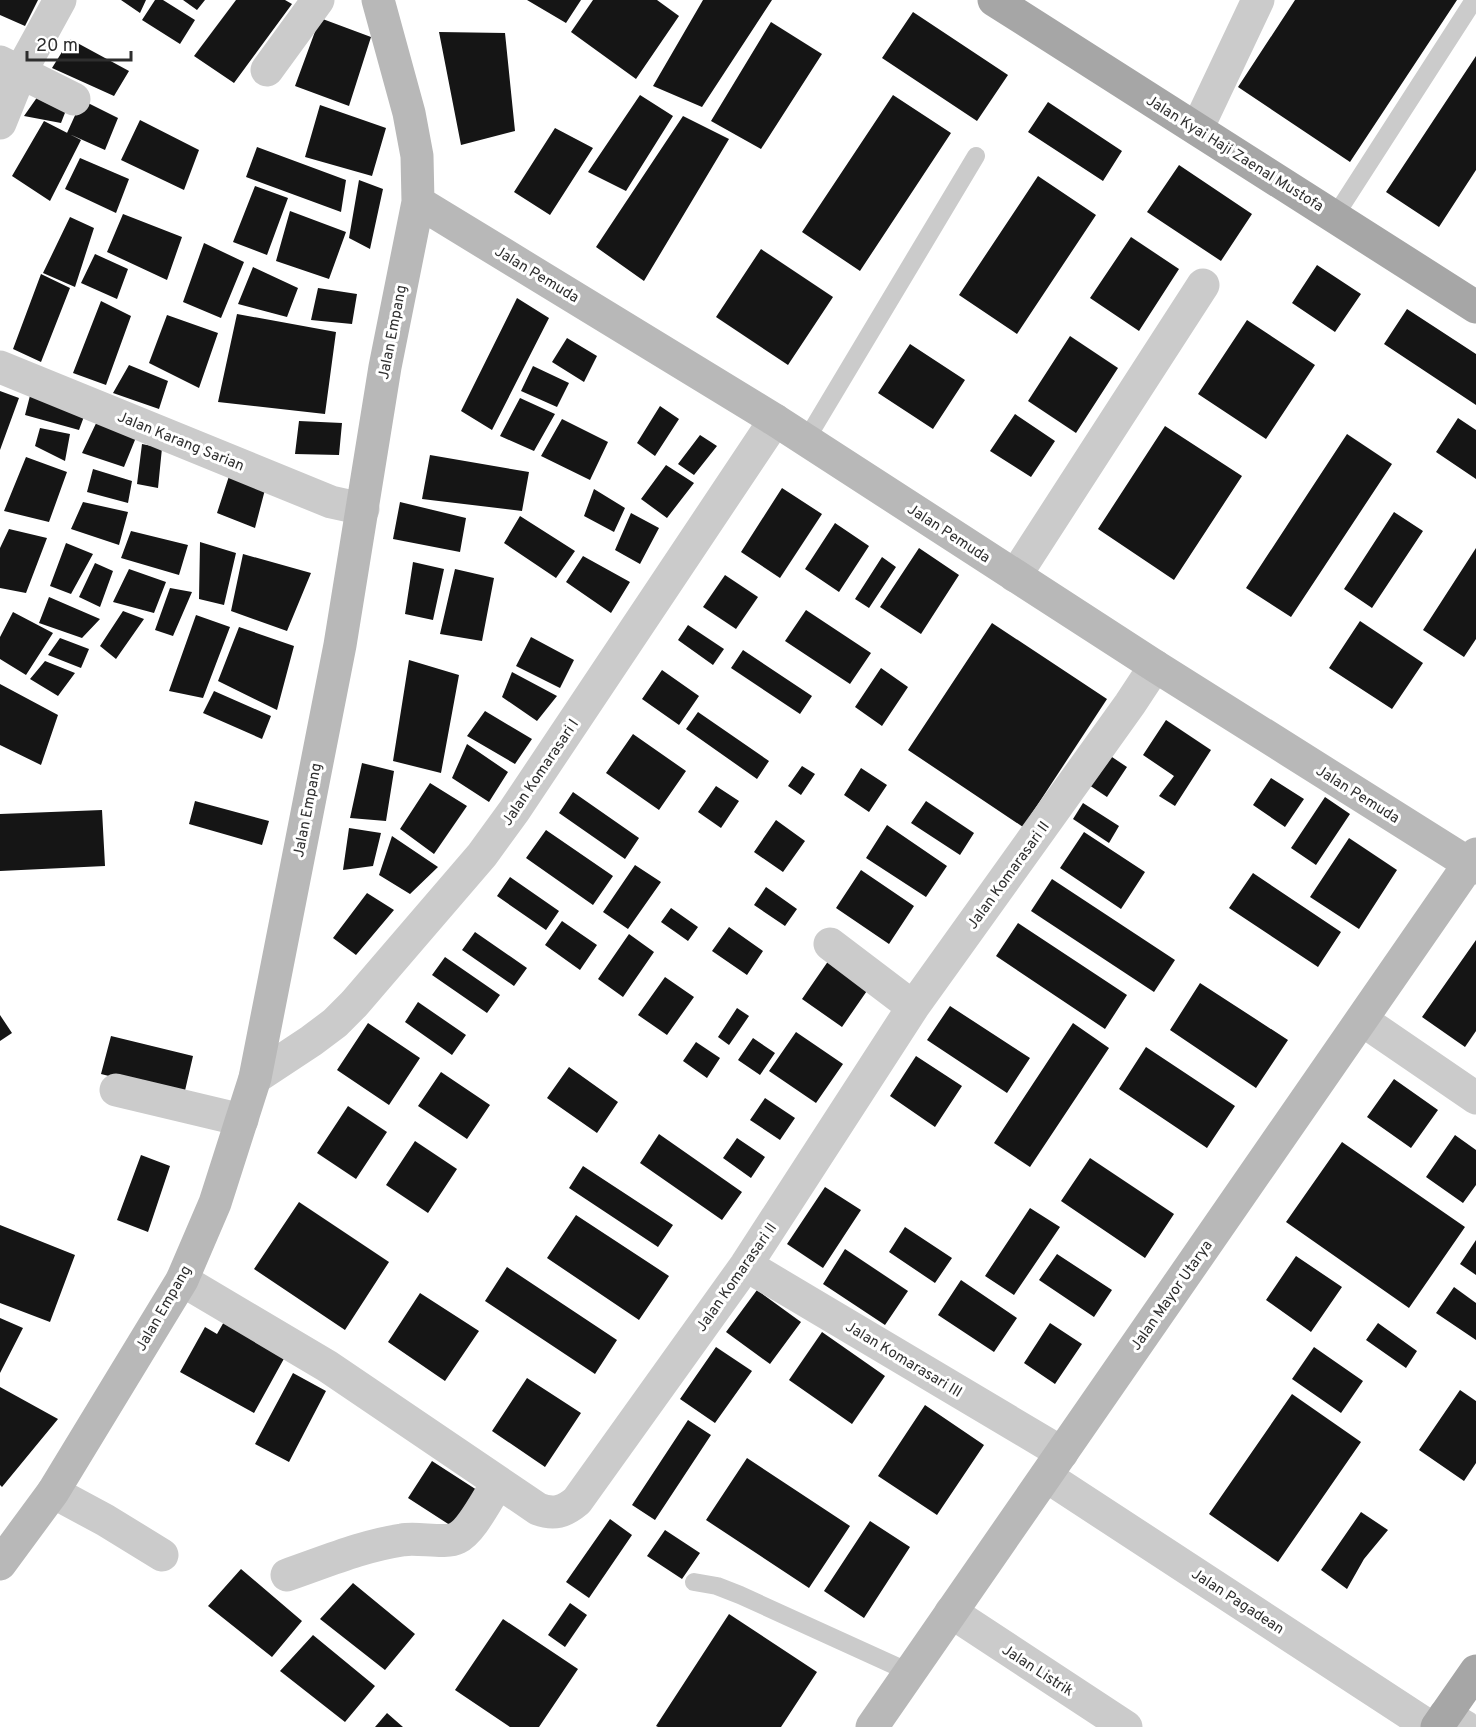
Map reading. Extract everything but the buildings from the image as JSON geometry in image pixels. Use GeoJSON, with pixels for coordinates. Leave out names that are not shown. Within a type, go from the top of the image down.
{"type":"FeatureCollection","features":[{"type":"Feature","properties":{"kind":"main road","name":"Jalan Empang"},"geometry":{"type":"LineString","coordinates":[[0,1564],[53,1492],[182,1280],[215,1203],[255,1078],[340,645],[385,367],[418,202],[417,156],[409,113],[378,0]]}},
{"type":"Feature","properties":{"kind":"main road","name":"Jalan Kyai Haji Zaenal Mustofa"},"geometry":{"type":"LineString","coordinates":[[994,0],[1476,307]]}},
{"type":"Feature","properties":{"kind":"main road","name":"Jalan Pemuda"},"geometry":{"type":"LineString","coordinates":[[418,202],[775,420],[1155,666],[1474,862]]}},
{"type":"Feature","properties":{"kind":"main road","name":"Jalan Mayor Utarya"},"geometry":{"type":"LineString","coordinates":[[872,1727],[1474,862]]}},
{"type":"Feature","properties":{"kind":"main road"},"geometry":{"type":"LineString","coordinates":[[1444,1724],[1476,1671]]}},
{"type":"Feature","properties":{"kind":"street"},"geometry":{"type":"LineString","coordinates":[[0,123],[11,67],[60,0]]}},
{"type":"Feature","properties":{"kind":"street"},"geometry":{"type":"LineString","coordinates":[[267,70],[318,0]]}},
{"type":"Feature","properties":{"kind":"street"},"geometry":{"type":"LineString","coordinates":[[1197,129],[1258,0]]}},
{"type":"Feature","properties":{"kind":"street"},"geometry":{"type":"LineString","coordinates":[[11,67],[74,99]]}},
{"type":"Feature","properties":{"kind":"street"},"geometry":{"type":"LineString","coordinates":[[1015,576],[1203,285]]}},
{"type":"Feature","properties":{"kind":"street","name":"Jalan Karang Sarian"},"geometry":{"type":"LineString","coordinates":[[0,367],[331,502],[363,509]]}},
{"type":"Feature","properties":{"kind":"street","name":"Jalan Komarasari I"},"geometry":{"type":"LineString","coordinates":[[255,1078],[311,1041],[341,1017],[482,855],[521,802],[775,420]]}},
{"type":"Feature","properties":{"kind":"street","name":"Jalan Komarasari II"},"geometry":{"type":"LineString","coordinates":[[182,1280],[327,1366],[538,1509],[549,1514],[558,1513],[578,1501],[746,1265],[913,1007],[1155,666]]}},
{"type":"Feature","properties":{"kind":"street"},"geometry":{"type":"LineString","coordinates":[[830,944],[913,1007]]}},
{"type":"Feature","properties":{"kind":"street"},"geometry":{"type":"LineString","coordinates":[[1362,1020],[1476,1098]]}},
{"type":"Feature","properties":{"kind":"street"},"geometry":{"type":"LineString","coordinates":[[116,1090],[242,1120]]}},
{"type":"Feature","properties":{"kind":"street","name":"Jalan Komarasari III"},"geometry":{"type":"LineString","coordinates":[[746,1265],[1054,1464]]}},
{"type":"Feature","properties":{"kind":"street","name":"Jalan Pagadean"},"geometry":{"type":"LineString","coordinates":[[1054,1464],[1444,1724]]}},
{"type":"Feature","properties":{"kind":"street"},"geometry":{"type":"LineString","coordinates":[[287,1575],[374,1545],[405,1539],[426,1538],[450,1541],[459,1537],[467,1529],[498,1483]]}},
{"type":"Feature","properties":{"kind":"street"},"geometry":{"type":"LineString","coordinates":[[53,1492],[162,1555]]}},
{"type":"Feature","properties":{"kind":"street","name":"Jalan Listrik"},"geometry":{"type":"LineString","coordinates":[[951,1612],[1126,1727]]}},
{"type":"Feature","properties":{"kind":"lane"},"geometry":{"type":"LineString","coordinates":[[1335,216],[1474,0]]}},
{"type":"Feature","properties":{"kind":"lane"},"geometry":{"type":"LineString","coordinates":[[806,440],[976,156]]}},
{"type":"Feature","properties":{"kind":"lane"},"geometry":{"type":"LineString","coordinates":[[694,1582],[717,1586],[740,1595],[909,1672]]}}]}
